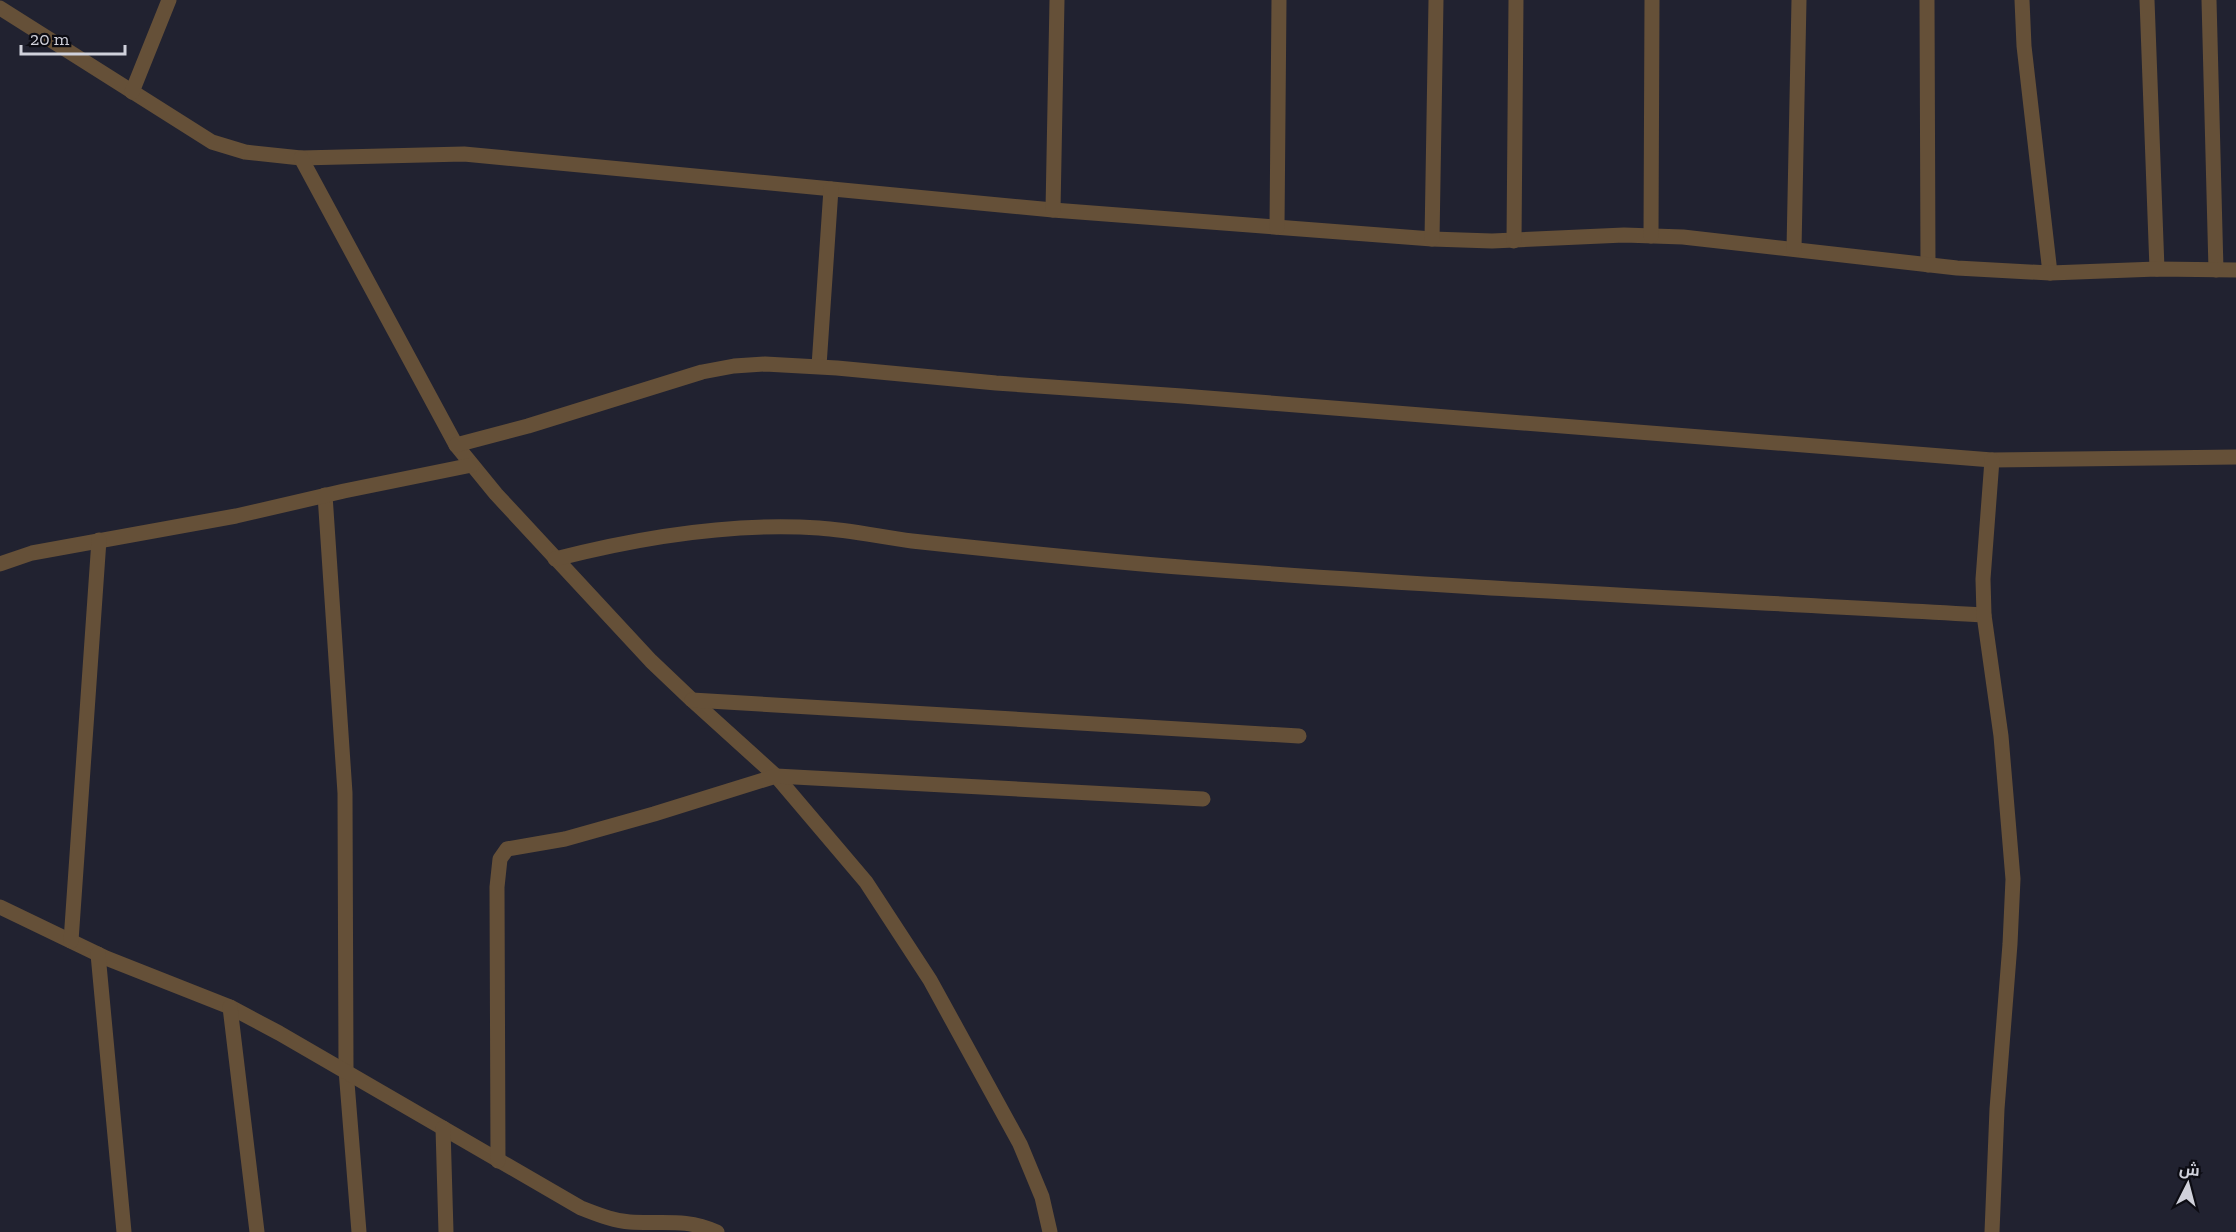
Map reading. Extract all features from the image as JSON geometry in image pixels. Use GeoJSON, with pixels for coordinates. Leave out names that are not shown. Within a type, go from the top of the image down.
{"type":"FeatureCollection","features":[{"type":"Feature","properties":{"kind":"street"},"geometry":{"type":"LineString","coordinates":[[132,92],[169,0]]}},
{"type":"Feature","properties":{"kind":"street"},"geometry":{"type":"LineString","coordinates":[[1053,210],[1057,0]]}},
{"type":"Feature","properties":{"kind":"street"},"geometry":{"type":"LineString","coordinates":[[1277,227],[1279,0]]}},
{"type":"Feature","properties":{"kind":"street"},"geometry":{"type":"LineString","coordinates":[[1432,238],[1436,0]]}},
{"type":"Feature","properties":{"kind":"street"},"geometry":{"type":"LineString","coordinates":[[1514,241],[1516,0]]}},
{"type":"Feature","properties":{"kind":"street"},"geometry":{"type":"LineString","coordinates":[[1651,236],[1652,0]]}},
{"type":"Feature","properties":{"kind":"street"},"geometry":{"type":"LineString","coordinates":[[1794,249],[1798,0]]}},
{"type":"Feature","properties":{"kind":"street"},"geometry":{"type":"LineString","coordinates":[[1927,0],[1928,265]]}},
{"type":"Feature","properties":{"kind":"street"},"geometry":{"type":"LineString","coordinates":[[2022,0],[2024,46],[2050,273]]}},
{"type":"Feature","properties":{"kind":"street"},"geometry":{"type":"LineString","coordinates":[[2147,0],[2157,269]]}},
{"type":"Feature","properties":{"kind":"street"},"geometry":{"type":"LineString","coordinates":[[2209,0],[2216,270]]}},
{"type":"Feature","properties":{"kind":"street"},"geometry":{"type":"LineString","coordinates":[[0,8],[212,142],[245,152],[301,158],[464,154],[1053,210],[1432,238],[1514,241],[1624,235],[1683,237],[1928,265],[2050,273],[2157,269],[2236,270]]}},
{"type":"Feature","properties":{"kind":"street"},"geometry":{"type":"LineString","coordinates":[[301,158],[456,446],[555,559],[651,661],[776,776],[866,882],[930,980],[1020,1144],[1042,1197],[1050,1232]]}},
{"type":"Feature","properties":{"kind":"street"},"geometry":{"type":"LineString","coordinates":[[819,366],[831,189]]}},
{"type":"Feature","properties":{"kind":"street"},"geometry":{"type":"LineString","coordinates":[[456,446],[702,372],[734,366],[765,364],[819,366],[996,383],[1992,460],[2236,457]]}},
{"type":"Feature","properties":{"kind":"street"},"geometry":{"type":"LineString","coordinates":[[1992,460],[1983,579],[1984,615],[2001,736],[2013,879],[1997,1109],[1992,1232]]}},
{"type":"Feature","properties":{"kind":"street"},"geometry":{"type":"LineString","coordinates":[[0,564],[32,553],[236,516],[472,465]]}},
{"type":"Feature","properties":{"kind":"street"},"geometry":{"type":"LineString","coordinates":[[325,495],[345,793],[346,1070],[358,1232]]}},
{"type":"Feature","properties":{"kind":"street"},"geometry":{"type":"LineString","coordinates":[[555,559],[616,545],[703,531],[820,528],[1099,561],[1303,576],[1984,615]]}},
{"type":"Feature","properties":{"kind":"street"},"geometry":{"type":"LineString","coordinates":[[71,941],[99,540]]}},
{"type":"Feature","properties":{"kind":"street"},"geometry":{"type":"LineString","coordinates":[[692,700],[1299,736]]}},
{"type":"Feature","properties":{"kind":"street"},"geometry":{"type":"LineString","coordinates":[[498,1161],[497,887],[500,859],[507,849],[565,839],[776,776],[1203,799]]}},
{"type":"Feature","properties":{"kind":"street"},"geometry":{"type":"LineString","coordinates":[[0,908],[98,954],[230,1007],[346,1070],[498,1161],[615,1226],[630,1222],[684,1222],[699,1224],[717,1232]]}},
{"type":"Feature","properties":{"kind":"street"},"geometry":{"type":"LineString","coordinates":[[98,954],[123,1232]]}},
{"type":"Feature","properties":{"kind":"street"},"geometry":{"type":"LineString","coordinates":[[230,1007],[257,1232]]}},
{"type":"Feature","properties":{"kind":"street"},"geometry":{"type":"LineString","coordinates":[[443,1128],[446,1232]]}}]}
